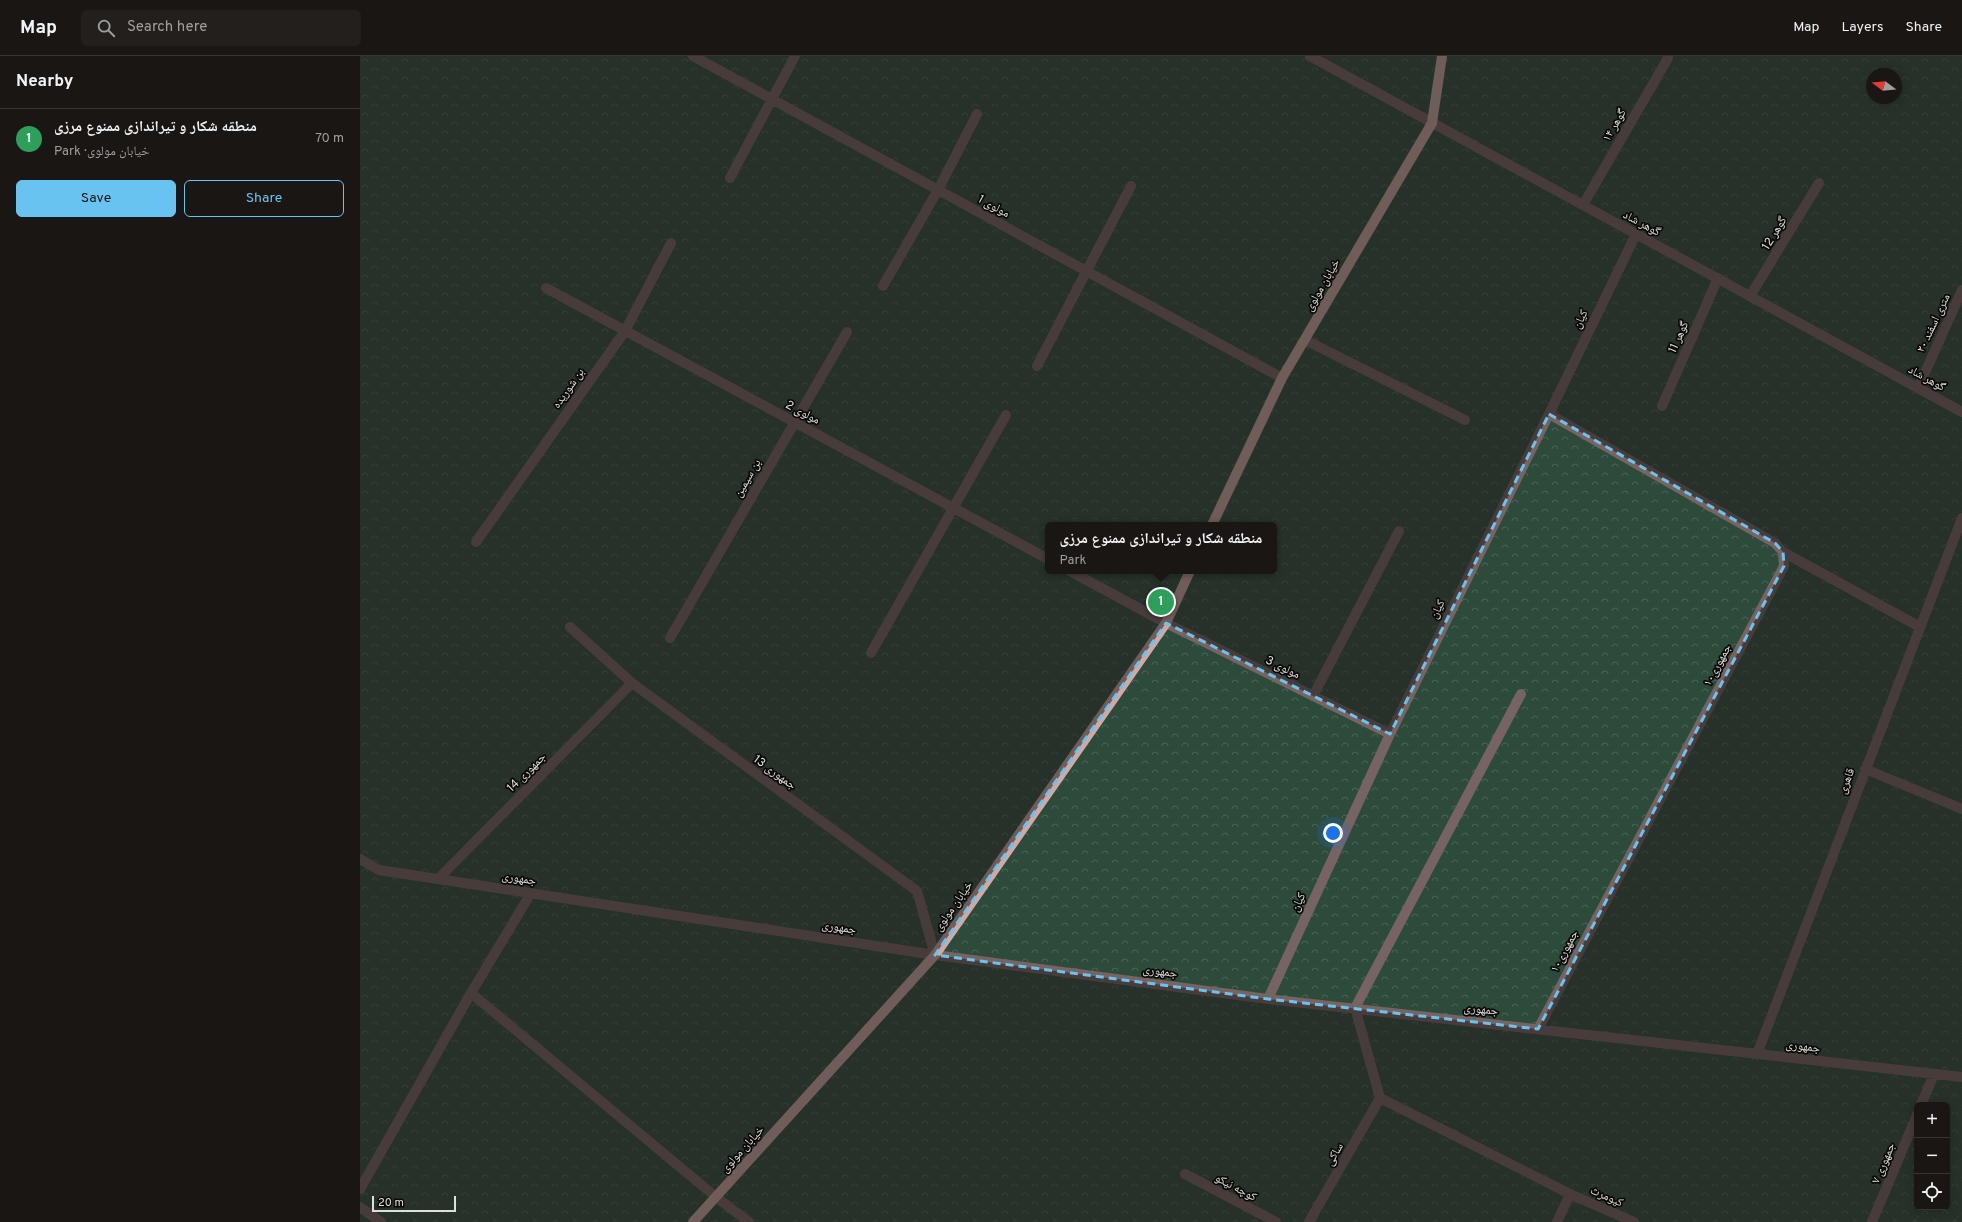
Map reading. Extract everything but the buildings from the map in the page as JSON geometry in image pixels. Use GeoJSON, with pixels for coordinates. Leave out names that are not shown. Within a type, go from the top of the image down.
{"type":"FeatureCollection","features":[{"type":"Feature","properties":{"kind":"main road","name":"خیابان مولوی"},"geometry":{"type":"LineString","coordinates":[[1213,522],[1282,378],[1432,123],[1442,56]]}},
{"type":"Feature","properties":{"kind":"main road","name":"خیابان مولوی"},"geometry":{"type":"LineString","coordinates":[[693,1222],[935,955],[1166,623],[1189,574]]}},
{"type":"Feature","properties":{"kind":"street","name":"مولوی 1"},"geometry":{"type":"LineString","coordinates":[[693,56],[1282,378]]}},
{"type":"Feature","properties":{"kind":"street"},"geometry":{"type":"LineString","coordinates":[[730,178],[795,56]]}},
{"type":"Feature","properties":{"kind":"street","name":"گوهر شاد"},"geometry":{"type":"LineString","coordinates":[[1310,56],[1962,412]]}},
{"type":"Feature","properties":{"kind":"street","name":"گوهر ۱۴"},"geometry":{"type":"LineString","coordinates":[[1583,205],[1668,58]]}},
{"type":"Feature","properties":{"kind":"street"},"geometry":{"type":"LineString","coordinates":[[883,286],[938,190],[977,114]]}},
{"type":"Feature","properties":{"kind":"street","name":"گوهر 12"},"geometry":{"type":"LineString","coordinates":[[1750,296],[1819,183]]}},
{"type":"Feature","properties":{"kind":"street"},"geometry":{"type":"LineString","coordinates":[[1037,366],[1131,186]]}},
{"type":"Feature","properties":{"kind":"street","name":"کیان"},"geometry":{"type":"LineString","coordinates":[[1268,999],[1390,734],[1549,414],[1636,234]]}},
{"type":"Feature","properties":{"kind":"street","name":"بن شوریده"},"geometry":{"type":"LineString","coordinates":[[476,542],[625,331],[672,243]]}},
{"type":"Feature","properties":{"kind":"street","name":"گوهر 11"},"geometry":{"type":"LineString","coordinates":[[1662,406],[1718,278]]}},
{"type":"Feature","properties":{"kind":"street","name":"مولوی 2"},"geometry":{"type":"LineString","coordinates":[[546,288],[1045,557]]}},
{"type":"Feature","properties":{"kind":"street","name":"۲۰ متری اسفند"},"geometry":{"type":"LineString","coordinates":[[1918,388],[1962,290]]}},
{"type":"Feature","properties":{"kind":"street","name":"بن سیمین"},"geometry":{"type":"LineString","coordinates":[[670,638],[847,332]]}},
{"type":"Feature","properties":{"kind":"street"},"geometry":{"type":"LineString","coordinates":[[1305,340],[1466,420]]}},
{"type":"Feature","properties":{"kind":"street"},"geometry":{"type":"LineString","coordinates":[[1549,414],[1775,543],[1783,552],[1920,627]]}},
{"type":"Feature","properties":{"kind":"street"},"geometry":{"type":"LineString","coordinates":[[871,653],[1006,416]]}},
{"type":"Feature","properties":{"kind":"street","name":"قاهری"},"geometry":{"type":"LineString","coordinates":[[1757,1054],[1962,518]]}},
{"type":"Feature","properties":{"kind":"street"},"geometry":{"type":"LineString","coordinates":[[1313,696],[1399,531]]}},
{"type":"Feature","properties":{"kind":"street","name":"جمهوری۱۰"},"geometry":{"type":"LineString","coordinates":[[1538,1029],[1784,566],[1783,552]]}},
{"type":"Feature","properties":{"kind":"street"},"geometry":{"type":"LineString","coordinates":[[1076,574],[1166,623]]}},
{"type":"Feature","properties":{"kind":"street","name":"مولوی 3"},"geometry":{"type":"LineString","coordinates":[[1166,623],[1390,734]]}},
{"type":"Feature","properties":{"kind":"street","name":"جمهوری 13"},"geometry":{"type":"LineString","coordinates":[[570,627],[632,683],[917,891],[935,955]]}},
{"type":"Feature","properties":{"kind":"street","name":"جمهوری 14"},"geometry":{"type":"LineString","coordinates":[[438,879],[632,683]]}},
{"type":"Feature","properties":{"kind":"street"},"geometry":{"type":"LineString","coordinates":[[1380,1098],[1355,1008],[1521,694]]}},
{"type":"Feature","properties":{"kind":"street"},"geometry":{"type":"LineString","coordinates":[[1865,769],[1962,809]]}},
{"type":"Feature","properties":{"kind":"street","name":"جمهوری"},"geometry":{"type":"LineString","coordinates":[[361,862],[379,870],[935,955],[1268,999],[1962,1077]]}},
{"type":"Feature","properties":{"kind":"street"},"geometry":{"type":"LineString","coordinates":[[360,1189],[471,993],[530,893]]}},
{"type":"Feature","properties":{"kind":"street"},"geometry":{"type":"LineString","coordinates":[[471,993],[716,1197],[749,1222]]}},
{"type":"Feature","properties":{"kind":"street"},"geometry":{"type":"LineString","coordinates":[[1922,1102],[1934,1074]]}},
{"type":"Feature","properties":{"kind":"street","name":"کیومرث"},"geometry":{"type":"LineString","coordinates":[[1380,1098],[1570,1194],[1634,1222]]}},
{"type":"Feature","properties":{"kind":"street","name":"ساکی"},"geometry":{"type":"LineString","coordinates":[[1309,1222],[1380,1098]]}},
{"type":"Feature","properties":{"kind":"street","name":"جمهوری ۷"},"geometry":{"type":"LineString","coordinates":[[1872,1222],[1914,1122]]}},
{"type":"Feature","properties":{"kind":"street","name":"کوچه نیکو"},"geometry":{"type":"LineString","coordinates":[[1185,1174],[1276,1222]]}},
{"type":"Feature","properties":{"kind":"street"},"geometry":{"type":"LineString","coordinates":[[1557,1221],[1570,1194]]}},
{"type":"Feature","properties":{"kind":"street"},"geometry":{"type":"LineString","coordinates":[[360,1207],[381,1222]]}},
{"type":"Feature","properties":{"kind":"highlighted area"},"geometry":{"type":"Polygon","coordinates":[[[1549,414],[1775,543],[1783,552],[1784,566],[1538,1029],[1268,999],[935,955],[1166,623],[1390,734],[1549,414]]]}},
{"type":"Feature","properties":{"kind":"green space"},"geometry":{"type":"Polygon","coordinates":[[[360,56],[1962,56],[1962,1222],[360,1222],[360,56]]]}},
{"type":"Feature","properties":{"kind":"place","name":"منطقه شکار و تیراندازی ممنوع مرزی"},"geometry":{"type":"Point","coordinates":[1161,602]}}]}
